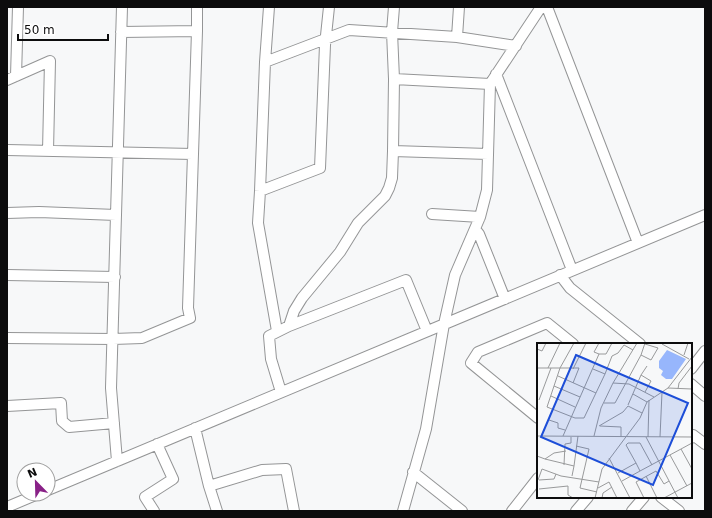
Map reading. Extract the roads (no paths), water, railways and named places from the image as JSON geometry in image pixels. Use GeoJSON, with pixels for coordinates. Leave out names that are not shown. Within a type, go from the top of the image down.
{"type":"FeatureCollection","features":[{"type":"Feature","properties":{"kind":"street"},"geometry":{"type":"LineString","coordinates":[[18,7],[11,78],[50,61],[48,151]]}},
{"type":"Feature","properties":{"kind":"street"},"geometry":{"type":"LineString","coordinates":[[117,461],[111,388],[122,7]]}},
{"type":"Feature","properties":{"kind":"street"},"geometry":{"type":"LineString","coordinates":[[7,338],[142,338],[190,318],[188,308],[197,7]]}},
{"type":"Feature","properties":{"kind":"street"},"geometry":{"type":"LineString","coordinates":[[269,7],[258,223],[277,331]]}},
{"type":"Feature","properties":{"kind":"street"},"geometry":{"type":"LineString","coordinates":[[260,191],[320,168],[326,39],[329,7]]}},
{"type":"Feature","properties":{"kind":"street"},"geometry":{"type":"LineString","coordinates":[[289,326],[294,311],[302,298],[340,252],[358,223],[385,196],[389,188],[392,178],[394,151],[392,32],[394,7]]}},
{"type":"Feature","properties":{"kind":"street"},"geometry":{"type":"LineString","coordinates":[[457,37],[459,7]]}},
{"type":"Feature","properties":{"kind":"street"},"geometry":{"type":"LineString","coordinates":[[403,511],[426,429],[444,324],[455,275],[480,216],[487,190],[490,84],[542,7]]}},
{"type":"Feature","properties":{"kind":"street"},"geometry":{"type":"LineString","coordinates":[[547,7],[638,243]]}},
{"type":"Feature","properties":{"kind":"street"},"geometry":{"type":"LineString","coordinates":[[265,62],[349,30],[457,37],[516,46]]}},
{"type":"Feature","properties":{"kind":"street"},"geometry":{"type":"LineString","coordinates":[[122,32],[197,31]]}},
{"type":"Feature","properties":{"kind":"street"},"geometry":{"type":"LineString","coordinates":[[496,74],[572,270]]}},
{"type":"Feature","properties":{"kind":"street"},"geometry":{"type":"LineString","coordinates":[[394,80],[490,84]]}},
{"type":"Feature","properties":{"kind":"street"},"geometry":{"type":"LineString","coordinates":[[7,150],[193,154]]}},
{"type":"Feature","properties":{"kind":"street"},"geometry":{"type":"LineString","coordinates":[[394,151],[488,154]]}},
{"type":"Feature","properties":{"kind":"street"},"geometry":{"type":"LineString","coordinates":[[7,213],[39,212],[116,215]]}},
{"type":"Feature","properties":{"kind":"street"},"geometry":{"type":"LineString","coordinates":[[432,214],[480,216]]}},
{"type":"Feature","properties":{"kind":"street"},"geometry":{"type":"LineString","coordinates":[[56,487],[705,215]]}},
{"type":"Feature","properties":{"kind":"street"},"geometry":{"type":"LineString","coordinates":[[475,229],[479,234],[505,298]]}},
{"type":"Feature","properties":{"kind":"street"},"geometry":{"type":"LineString","coordinates":[[7,275],[115,277]]}},
{"type":"Feature","properties":{"kind":"street"},"geometry":{"type":"LineString","coordinates":[[560,275],[570,288],[639,343]]}},
{"type":"Feature","properties":{"kind":"street"},"geometry":{"type":"LineString","coordinates":[[281,392],[271,359],[269,336],[277,331],[406,280],[427,331]]}},
{"type":"Feature","properties":{"kind":"street"},"geometry":{"type":"LineString","coordinates":[[537,417],[471,363],[478,352],[547,323],[572,343]]}},
{"type":"Feature","properties":{"kind":"street"},"geometry":{"type":"LineString","coordinates":[[692,368],[705,351]]}},
{"type":"Feature","properties":{"kind":"street"},"geometry":{"type":"LineString","coordinates":[[692,385],[705,396]]}},
{"type":"Feature","properties":{"kind":"street"},"geometry":{"type":"LineString","coordinates":[[7,406],[61,403],[62,421],[69,427],[114,423]]}},
{"type":"Feature","properties":{"kind":"street"},"geometry":{"type":"LineString","coordinates":[[195,428],[209,486],[217,511]]}},
{"type":"Feature","properties":{"kind":"street"},"geometry":{"type":"LineString","coordinates":[[692,436],[693,435],[705,444]]}},
{"type":"Feature","properties":{"kind":"street"},"geometry":{"type":"LineString","coordinates":[[154,511],[146,498],[173,479],[157,444]]}},
{"type":"Feature","properties":{"kind":"street"},"geometry":{"type":"LineString","coordinates":[[209,486],[262,470],[286,469],[294,511]]}},
{"type":"Feature","properties":{"kind":"street"},"geometry":{"type":"LineString","coordinates":[[413,472],[462,511]]}},
{"type":"Feature","properties":{"kind":"street"},"geometry":{"type":"LineString","coordinates":[[512,511],[537,479]]}},
{"type":"Feature","properties":{"kind":"street"},"geometry":{"type":"LineString","coordinates":[[576,511],[587,498]]}},
{"type":"Feature","properties":{"kind":"street"},"geometry":{"type":"LineString","coordinates":[[632,511],[643,498]]}},
{"type":"Feature","properties":{"kind":"street"},"geometry":{"type":"LineString","coordinates":[[662,498],[679,511]]}},
{"type":"Feature","properties":{"kind":"street"},"geometry":{"type":"LineString","coordinates":[[7,507],[19,502]]}}]}
